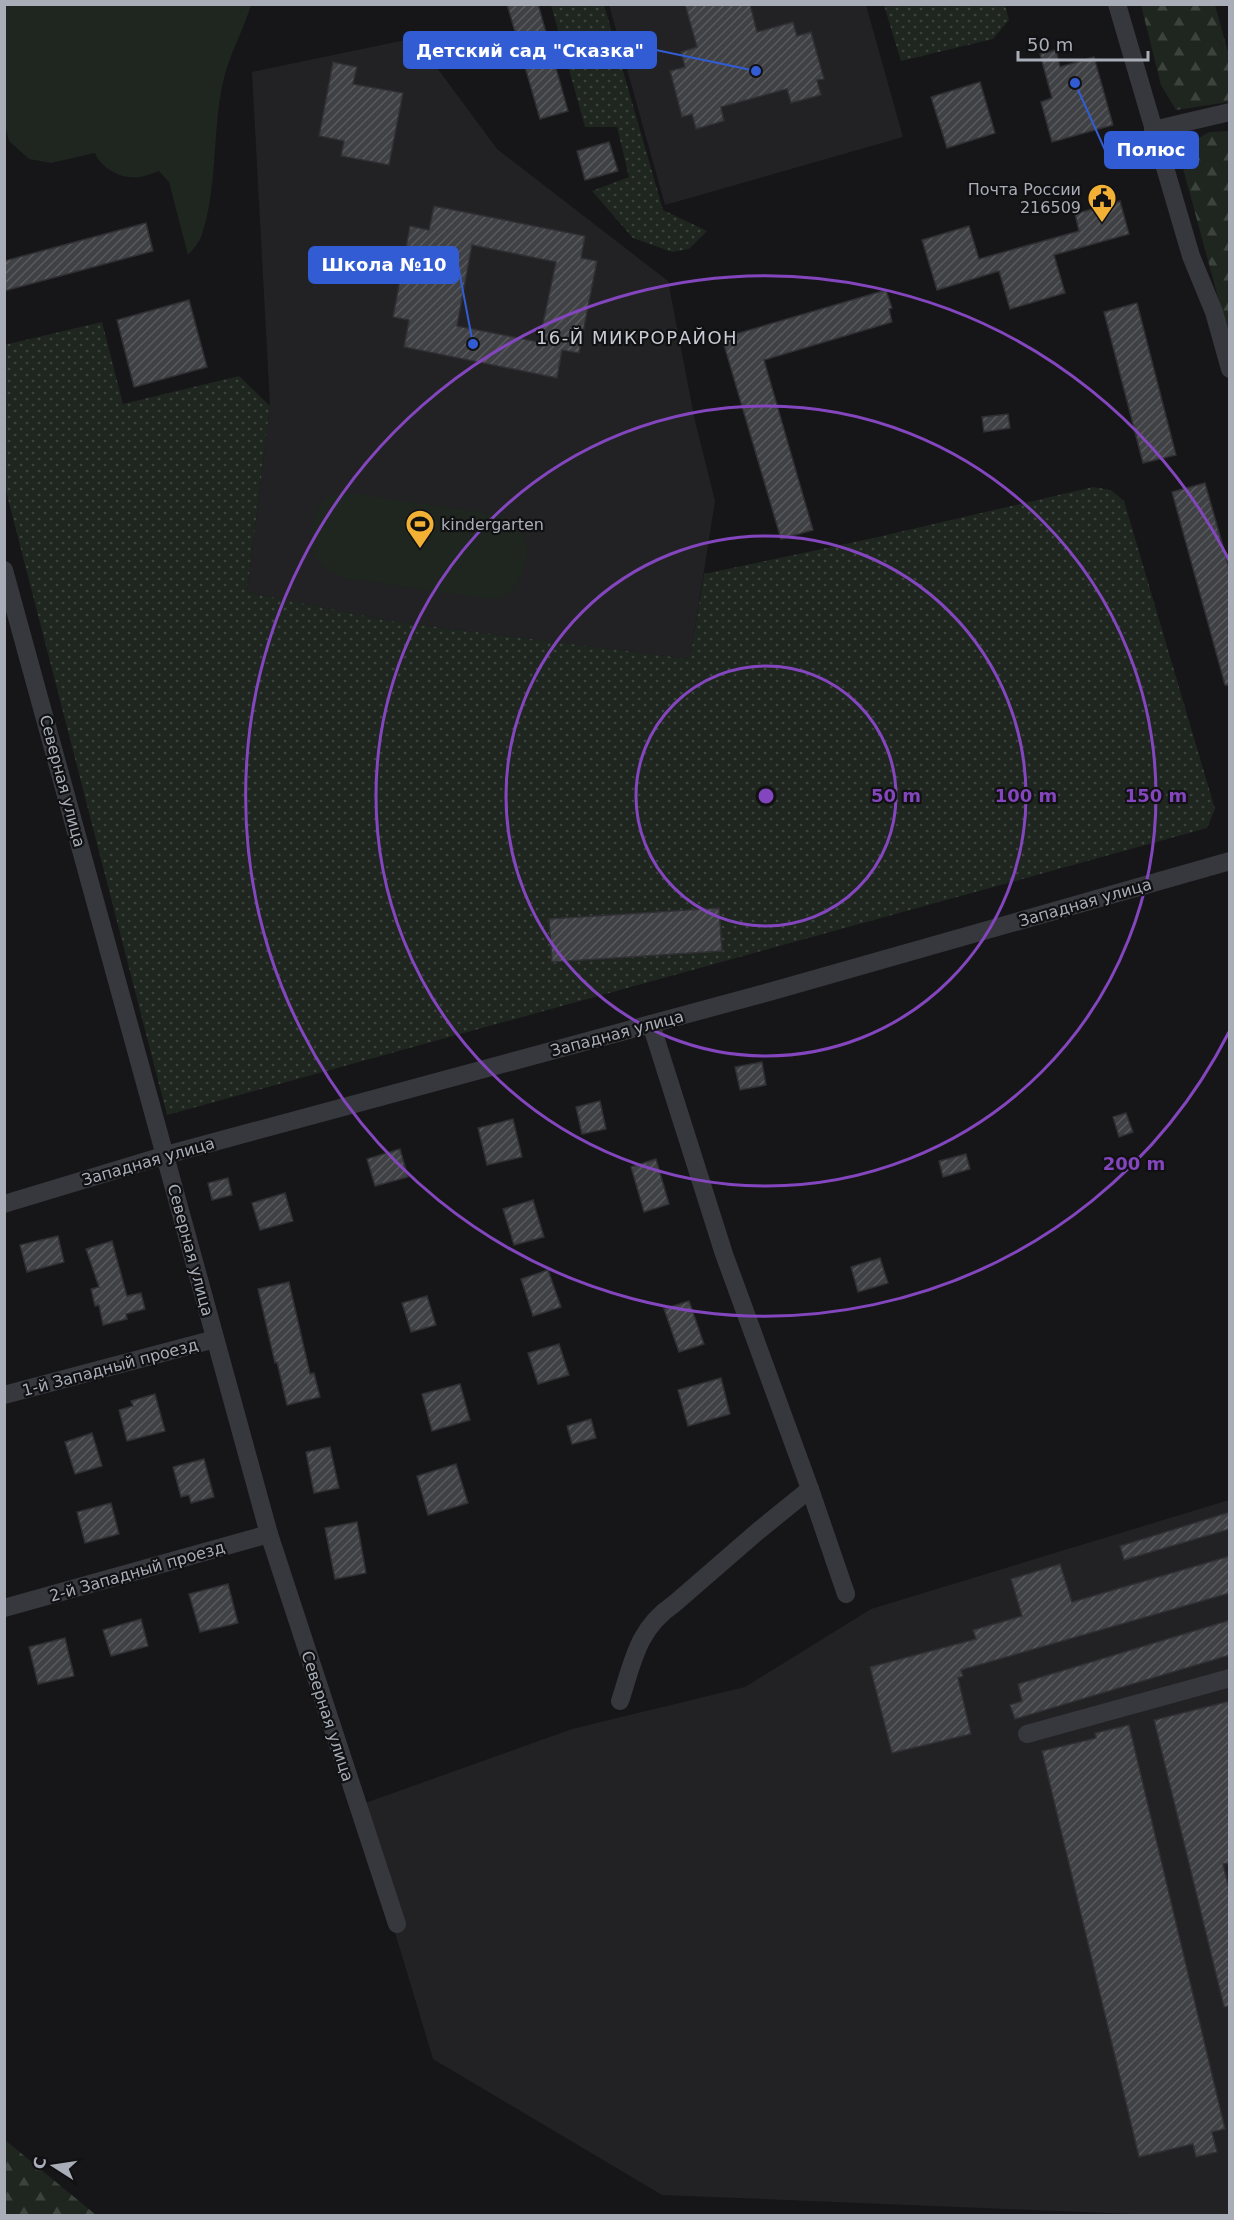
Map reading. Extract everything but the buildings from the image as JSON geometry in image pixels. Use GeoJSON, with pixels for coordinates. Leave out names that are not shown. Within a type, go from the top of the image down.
{"type":"FeatureCollection","features":[{"type":"Feature","properties":{"kind":"street"},"geometry":{"type":"LineString","coordinates":[[1117,4],[1152,130],[1191,256],[1214,312],[1230,369]]}},
{"type":"Feature","properties":{"kind":"street"},"geometry":{"type":"LineString","coordinates":[[1152,130],[1230,112]]}},
{"type":"Feature","properties":{"kind":"street","name":"Северная улица"},"geometry":{"type":"LineString","coordinates":[[4,570],[269,1534],[397,1924]]}},
{"type":"Feature","properties":{"kind":"street","name":"Западная улица"},"geometry":{"type":"LineString","coordinates":[[4,1204],[166,1155],[792,986],[1230,861]]}},
{"type":"Feature","properties":{"kind":"street"},"geometry":{"type":"LineString","coordinates":[[651,1024],[724,1254],[846,1594]]}},
{"type":"Feature","properties":{"kind":"street","name":"1-й Западный проезд"},"geometry":{"type":"LineString","coordinates":[[4,1395],[215,1340]]}},
{"type":"Feature","properties":{"kind":"street"},"geometry":{"type":"LineString","coordinates":[[620,1701],[640,1638],[661,1613],[810,1489]]}},
{"type":"Feature","properties":{"kind":"street","name":"2-й Западный проезд"},"geometry":{"type":"LineString","coordinates":[[4,1608],[269,1534]]}},
{"type":"Feature","properties":{"kind":"street"},"geometry":{"type":"LineString","coordinates":[[1027,1734],[1230,1678]]}},
{"type":"Feature","properties":{"kind":"shaded area"},"geometry":{"type":"Polygon","coordinates":[[[609,5],[866,5],[903,137],[665,205],[609,5]]]}},
{"type":"Feature","properties":{"kind":"shaded area"},"geometry":{"type":"Polygon","coordinates":[[[415,38],[497,149],[668,281],[695,421],[715,501],[690,659],[390,621],[247,592],[270,406],[252,72],[415,38]]]}},
{"type":"Feature","properties":{"kind":"shaded area"},"geometry":{"type":"Polygon","coordinates":[[[1229,1500],[1229,2215],[1157,2215],[662,2195],[433,2059],[357,1806],[572,1729],[745,1687],[871,1609],[1229,1500]]]}},
{"type":"Feature","properties":{"kind":"green space"},"geometry":{"type":"Polygon","coordinates":[[[4,5],[251,5],[223,82],[217,120],[213,180],[206,219],[200,239],[188,255],[169,182],[159,171],[140,177],[127,177],[107,168],[95,153],[51,163],[29,159],[9,141],[4,121],[4,5]]]}},
{"type":"Feature","properties":{"kind":"green space"},"geometry":{"type":"Polygon","coordinates":[[[551,5],[604,5],[663,210],[707,231],[689,249],[672,252],[633,238],[592,191],[629,177],[617,127],[585,127],[551,5]]]}},
{"type":"Feature","properties":{"kind":"green space"},"geometry":{"type":"Polygon","coordinates":[[[884,5],[1005,5],[1009,20],[993,39],[901,61],[884,5]]]}},
{"type":"Feature","properties":{"kind":"green space"},"geometry":{"type":"Polygon","coordinates":[[[1141,5],[1215,5],[1229,56],[1229,102],[1176,110],[1161,85],[1141,5]]]}},
{"type":"Feature","properties":{"kind":"green space"},"geometry":{"type":"Polygon","coordinates":[[[1229,131],[1229,338],[1184,172],[1181,149],[1209,132],[1229,131]]]}},
{"type":"Feature","properties":{"kind":"green space"},"geometry":{"type":"Polygon","coordinates":[[[102,322],[123,404],[239,376],[270,406],[247,592],[390,621],[690,659],[704,574],[878,537],[1093,487],[1111,490],[1124,501],[1215,809],[1207,828],[167,1115],[5,487],[4,345],[102,322]]]}},
{"type":"Feature","properties":{"kind":"green space","name":"kindergarten"},"geometry":{"type":"Polygon","coordinates":[[[336,494],[357,494],[498,515],[516,525],[525,538],[527,555],[522,574],[513,589],[505,596],[482,598],[345,578],[336,574],[314,556],[311,541],[313,521],[326,498],[336,494]]]}},
{"type":"Feature","properties":{"kind":"green space"},"geometry":{"type":"Polygon","coordinates":[[[5,2140],[96,2215],[5,2215],[5,2140]]]}},
{"type":"Feature","properties":{"kind":"place","name":"Детский сад \"Сказка\""},"geometry":{"type":"Point","coordinates":[756,71]}},
{"type":"Feature","properties":{"kind":"place","name":"Полюс"},"geometry":{"type":"Point","coordinates":[1075,83]}},
{"type":"Feature","properties":{"kind":"place","name":"Почта России 216509"},"geometry":{"type":"Point","coordinates":[1102,224]}},
{"type":"Feature","properties":{"kind":"place","name":"Школа №10"},"geometry":{"type":"Point","coordinates":[473,344]}},
{"type":"Feature","properties":{"kind":"place","name":"kindergarten"},"geometry":{"type":"Point","coordinates":[420,550]}},
{"type":"Feature","properties":{"kind":"district","name":"16-Й МИКРОРАЙОН"},"geometry":{"type":"Point","coordinates":[637,338]}}]}
